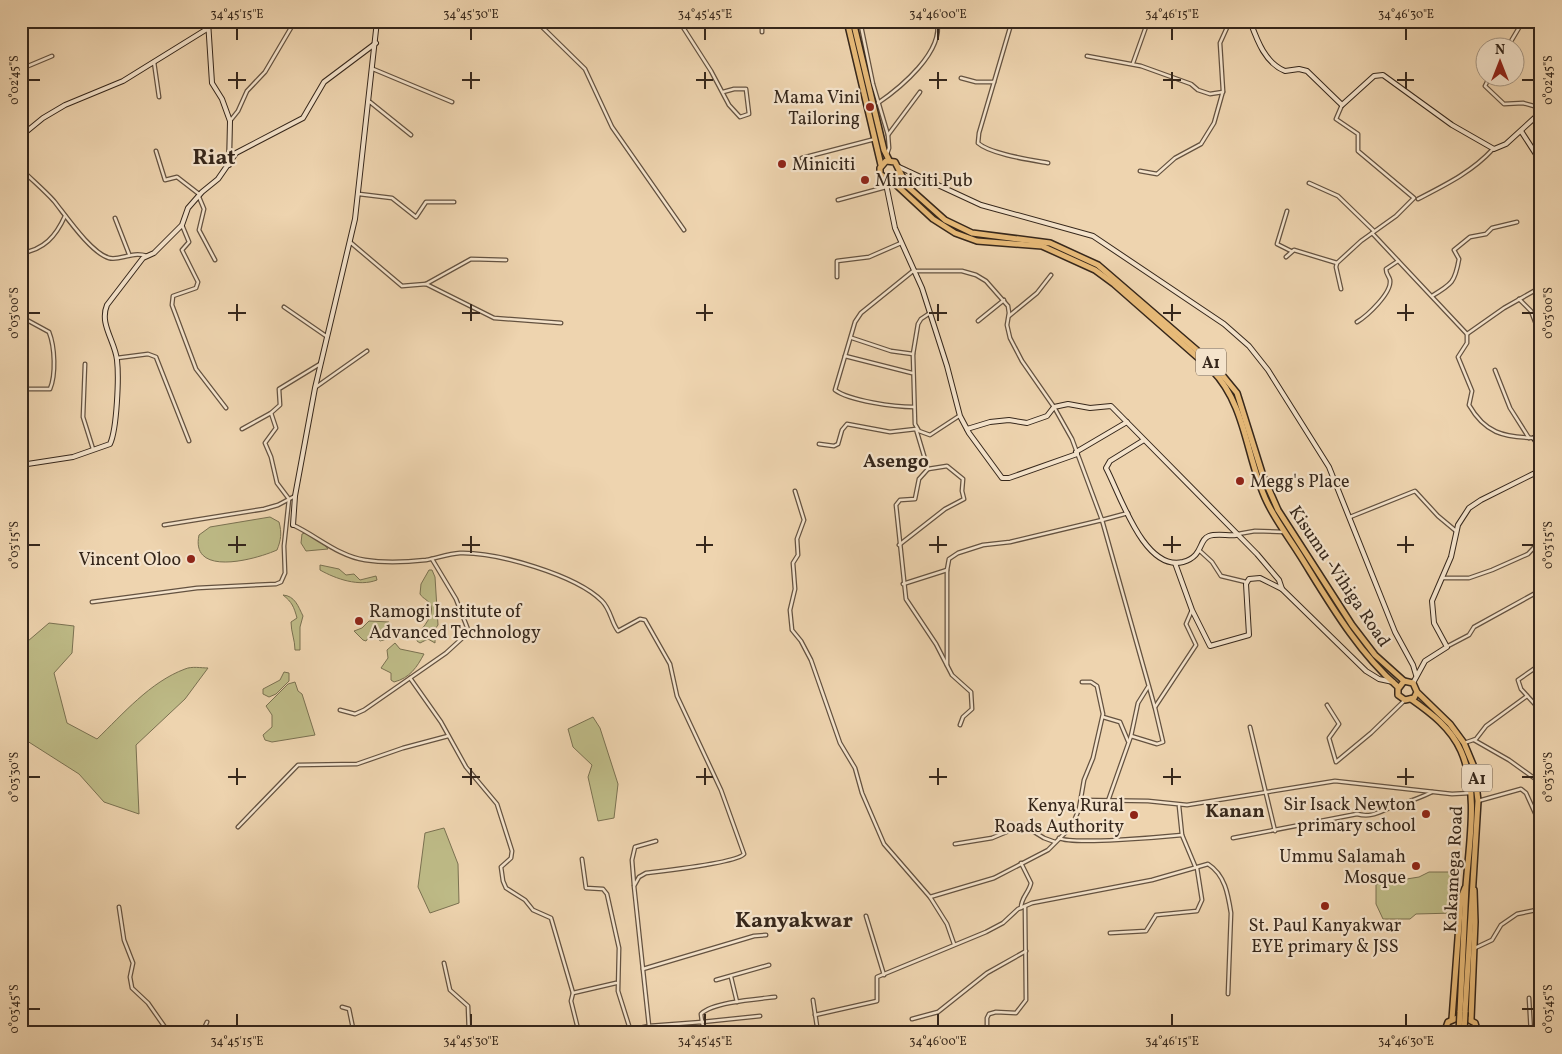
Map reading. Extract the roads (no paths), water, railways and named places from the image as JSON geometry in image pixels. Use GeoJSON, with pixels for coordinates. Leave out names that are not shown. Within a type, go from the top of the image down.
{"type":"FeatureCollection","features":[{"type":"Feature","properties":{"kind":"highway","name":"A1"},"geometry":{"type":"LineString","coordinates":[[847,21],[881,165],[880,171],[888,179]]}},
{"type":"Feature","properties":{"kind":"highway"},"geometry":{"type":"LineString","coordinates":[[853,21],[887,158],[881,165]]}},
{"type":"Feature","properties":{"kind":"highway","name":"A1"},"geometry":{"type":"LineString","coordinates":[[887,158],[895,162],[899,169]]}},
{"type":"Feature","properties":{"kind":"highway"},"geometry":{"type":"LineString","coordinates":[[888,179],[896,177],[899,169]]}},
{"type":"Feature","properties":{"kind":"highway","name":"Kisumu -Vihiga Road"},"geometry":{"type":"LineString","coordinates":[[899,169],[904,183],[922,202],[959,228],[972,233],[1050,243],[1098,265],[1214,365],[1237,393],[1263,476],[1278,510],[1352,625],[1375,655],[1404,681]]}},
{"type":"Feature","properties":{"kind":"highway","name":"Kisumu -Vihiga Road"},"geometry":{"type":"LineString","coordinates":[[888,179],[932,219],[955,233],[977,241],[1042,246],[1095,270],[1205,363],[1221,379],[1232,396],[1262,491],[1286,532],[1341,620],[1370,658],[1398,687]]}},
{"type":"Feature","properties":{"kind":"highway","name":"A1"},"geometry":{"type":"LineString","coordinates":[[1404,681],[1413,683],[1417,692],[1450,724],[1464,743],[1476,775],[1478,801],[1470,885],[1464,1033]]}},
{"type":"Feature","properties":{"kind":"highway"},"geometry":{"type":"LineString","coordinates":[[1398,687],[1404,681]]}},
{"type":"Feature","properties":{"kind":"highway","name":"A1"},"geometry":{"type":"LineString","coordinates":[[1398,687],[1398,695],[1408,700]]}},
{"type":"Feature","properties":{"kind":"highway"},"geometry":{"type":"LineString","coordinates":[[1408,700],[1417,692]]}},
{"type":"Feature","properties":{"kind":"highway","name":"Kakamega Road"},"geometry":{"type":"LineString","coordinates":[[1408,700],[1439,720],[1456,740],[1465,762],[1470,793],[1470,885],[1459,1033]]}},
{"type":"Feature","properties":{"kind":"highway","name":"A1"},"geometry":{"type":"LineString","coordinates":[[1470,885],[1476,902],[1472,1019]]}},
{"type":"Feature","properties":{"kind":"highway","name":"A1"},"geometry":{"type":"LineString","coordinates":[[1452,1019],[1462,898],[1470,885]]}},
{"type":"Feature","properties":{"kind":"highway"},"geometry":{"type":"LineString","coordinates":[[1444,1033],[1445,1027],[1452,1019],[1462,1016],[1472,1019],[1478,1030]]}},
{"type":"Feature","properties":{"kind":"main road"},"geometry":{"type":"LineString","coordinates":[[1478,1030],[1495,1033]]}},
{"type":"Feature","properties":{"kind":"street"},"geometry":{"type":"LineString","coordinates":[[208,21],[207,29],[212,83],[222,99],[230,123],[229,165]]}},
{"type":"Feature","properties":{"kind":"street"},"geometry":{"type":"LineString","coordinates":[[230,123],[247,91],[265,72],[295,21]]}},
{"type":"Feature","properties":{"kind":"street"},"geometry":{"type":"LineString","coordinates":[[377,21],[359,194],[350,242],[315,388],[295,496],[294,525],[350,557],[375,561],[432,559],[467,554],[518,562],[572,581],[590,591],[608,607],[618,631],[641,618],[649,626],[670,664],[677,696],[721,790],[744,854],[740,858],[642,874],[634,886]]}},
{"type":"Feature","properties":{"kind":"street"},"geometry":{"type":"LineString","coordinates":[[536,21],[585,69],[612,127],[684,230]]}},
{"type":"Feature","properties":{"kind":"street"},"geometry":{"type":"LineString","coordinates":[[679,21],[723,92],[728,105],[738,116],[750,114],[746,89],[723,92]]}},
{"type":"Feature","properties":{"kind":"street"},"geometry":{"type":"LineString","coordinates":[[722,21],[727,24],[748,21]]}},
{"type":"Feature","properties":{"kind":"street"},"geometry":{"type":"LineString","coordinates":[[762,21],[762,32]]}},
{"type":"Feature","properties":{"kind":"street"},"geometry":{"type":"LineString","coordinates":[[860,21],[878,103],[888,135],[889,150],[887,158]]}},
{"type":"Feature","properties":{"kind":"street"},"geometry":{"type":"LineString","coordinates":[[878,103],[904,84],[916,71],[937,36],[936,21]]}},
{"type":"Feature","properties":{"kind":"street"},"geometry":{"type":"LineString","coordinates":[[1012,21],[979,132],[978,143],[985,148],[1012,156],[1048,163]]}},
{"type":"Feature","properties":{"kind":"street"},"geometry":{"type":"LineString","coordinates":[[1133,63],[1148,21]]}},
{"type":"Feature","properties":{"kind":"street"},"geometry":{"type":"LineString","coordinates":[[1140,171],[1157,174],[1175,158],[1202,144],[1216,118],[1223,92],[1220,43],[1230,21]]}},
{"type":"Feature","properties":{"kind":"street"},"geometry":{"type":"LineString","coordinates":[[1250,21],[1263,52],[1270,61],[1285,71],[1299,69],[1307,71],[1342,105]]}},
{"type":"Feature","properties":{"kind":"street"},"geometry":{"type":"LineString","coordinates":[[1514,38],[1523,21]]}},
{"type":"Feature","properties":{"kind":"street"},"geometry":{"type":"LineString","coordinates":[[21,136],[43,118],[65,105],[114,86],[207,29]]}},
{"type":"Feature","properties":{"kind":"street"},"geometry":{"type":"LineString","coordinates":[[21,465],[73,457],[108,446],[112,440],[117,398],[117,358],[110,339],[104,312],[107,305],[135,268],[147,256],[154,253],[182,225],[186,210],[199,195],[218,179],[237,152],[303,118],[324,82],[376,43]]}},
{"type":"Feature","properties":{"kind":"street"},"geometry":{"type":"LineString","coordinates":[[21,69],[52,56]]}},
{"type":"Feature","properties":{"kind":"street"},"geometry":{"type":"LineString","coordinates":[[1087,56],[1133,63],[1191,84],[1198,90],[1210,94],[1223,92]]}},
{"type":"Feature","properties":{"kind":"street"},"geometry":{"type":"LineString","coordinates":[[154,62],[158,97]]}},
{"type":"Feature","properties":{"kind":"street"},"geometry":{"type":"LineString","coordinates":[[373,69],[452,102]]}},
{"type":"Feature","properties":{"kind":"street"},"geometry":{"type":"LineString","coordinates":[[1341,290],[1336,267],[1337,263],[1373,232],[1402,212],[1413,201],[1414,197],[1397,186],[1358,151],[1358,134],[1336,119],[1342,105],[1374,76],[1383,75],[1489,148],[1506,144],[1541,112]]}},
{"type":"Feature","properties":{"kind":"street"},"geometry":{"type":"LineString","coordinates":[[961,78],[976,82],[994,82]]}},
{"type":"Feature","properties":{"kind":"street"},"geometry":{"type":"LineString","coordinates":[[1488,88],[1504,104],[1523,104],[1541,108]]}},
{"type":"Feature","properties":{"kind":"street"},"geometry":{"type":"LineString","coordinates":[[888,135],[920,92]]}},
{"type":"Feature","properties":{"kind":"street"},"geometry":{"type":"LineString","coordinates":[[370,102],[411,135]]}},
{"type":"Feature","properties":{"kind":"street"},"geometry":{"type":"LineString","coordinates":[[1521,131],[1541,162]]}},
{"type":"Feature","properties":{"kind":"street"},"geometry":{"type":"LineString","coordinates":[[802,158],[875,139]]}},
{"type":"Feature","properties":{"kind":"street"},"geometry":{"type":"LineString","coordinates":[[1418,199],[1460,177],[1483,161],[1494,148]]}},
{"type":"Feature","properties":{"kind":"street"},"geometry":{"type":"LineString","coordinates":[[156,150],[165,180],[176,177],[199,195],[204,209],[198,230],[216,260]]}},
{"type":"Feature","properties":{"kind":"street"},"geometry":{"type":"LineString","coordinates":[[21,169],[54,201],[90,245],[105,256],[114,258],[129,254],[147,256]]}},
{"type":"Feature","properties":{"kind":"street"},"geometry":{"type":"LineString","coordinates":[[899,169],[981,205],[1092,236],[1224,324],[1249,346],[1268,370],[1329,467],[1395,632],[1413,665],[1416,675]]}},
{"type":"Feature","properties":{"kind":"street"},"geometry":{"type":"LineString","coordinates":[[888,179],[886,187],[895,228],[930,312],[960,416],[1002,478],[1009,478],[1076,453],[1127,422]]}},
{"type":"Feature","properties":{"kind":"street"},"geometry":{"type":"LineString","coordinates":[[1309,183],[1338,196],[1467,334],[1467,343],[1458,357],[1472,391],[1468,403],[1471,409],[1494,432],[1531,438],[1541,432]]}},
{"type":"Feature","properties":{"kind":"street"},"geometry":{"type":"LineString","coordinates":[[838,200],[886,187]]}},
{"type":"Feature","properties":{"kind":"street"},"geometry":{"type":"LineString","coordinates":[[359,194],[392,198],[417,218],[426,202],[454,202]]}},
{"type":"Feature","properties":{"kind":"street"},"geometry":{"type":"LineString","coordinates":[[1287,211],[1277,244],[1291,251],[1295,250],[1337,263]]}},
{"type":"Feature","properties":{"kind":"street"},"geometry":{"type":"LineString","coordinates":[[21,253],[35,251],[56,234],[65,216]]}},
{"type":"Feature","properties":{"kind":"street"},"geometry":{"type":"LineString","coordinates":[[115,218],[129,254]]}},
{"type":"Feature","properties":{"kind":"street"},"geometry":{"type":"LineString","coordinates":[[1432,296],[1454,281],[1459,259],[1454,250],[1470,237],[1486,234],[1492,228],[1517,222]]}},
{"type":"Feature","properties":{"kind":"street"},"geometry":{"type":"LineString","coordinates":[[182,225],[189,242],[182,250],[196,278],[197,286],[173,296],[172,305],[196,369],[226,408]]}},
{"type":"Feature","properties":{"kind":"street"},"geometry":{"type":"LineString","coordinates":[[350,242],[406,288],[426,284],[471,259],[506,260]]}},
{"type":"Feature","properties":{"kind":"street"},"geometry":{"type":"LineString","coordinates":[[837,277],[837,261],[869,257],[902,242]]}},
{"type":"Feature","properties":{"kind":"street"},"geometry":{"type":"LineString","coordinates":[[1286,257],[1291,251]]}},
{"type":"Feature","properties":{"kind":"street"},"geometry":{"type":"LineString","coordinates":[[1357,322],[1368,314],[1383,298],[1390,282],[1386,269],[1398,261]]}},
{"type":"Feature","properties":{"kind":"street"},"geometry":{"type":"LineString","coordinates":[[914,408],[895,407],[836,392],[835,388],[859,315],[913,271],[952,270],[976,275],[986,281],[1008,306],[1007,328],[1014,347],[1033,379],[1054,407],[1076,453],[1102,520],[1155,707],[1163,742],[1157,744],[1131,736]]}},
{"type":"Feature","properties":{"kind":"street"},"geometry":{"type":"LineString","coordinates":[[1009,316],[1030,299],[1051,275]]}},
{"type":"Feature","properties":{"kind":"street"},"geometry":{"type":"LineString","coordinates":[[426,284],[494,318],[561,322]]}},
{"type":"Feature","properties":{"kind":"street"},"geometry":{"type":"LineString","coordinates":[[1467,334],[1519,299],[1541,287]]}},
{"type":"Feature","properties":{"kind":"street"},"geometry":{"type":"LineString","coordinates":[[1519,299],[1531,312],[1536,324],[1541,326]]}},
{"type":"Feature","properties":{"kind":"street"},"geometry":{"type":"LineString","coordinates":[[978,320],[1004,300]]}},
{"type":"Feature","properties":{"kind":"street"},"geometry":{"type":"LineString","coordinates":[[284,307],[326,336]]}},
{"type":"Feature","properties":{"kind":"street"},"geometry":{"type":"LineString","coordinates":[[928,469],[916,429],[912,354],[920,319],[930,312]]}},
{"type":"Feature","properties":{"kind":"street"},"geometry":{"type":"LineString","coordinates":[[21,314],[26,320],[48,332],[52,344],[53,364],[50,389],[21,389]]}},
{"type":"Feature","properties":{"kind":"street"},"geometry":{"type":"LineString","coordinates":[[852,338],[891,351],[912,354]]}},
{"type":"Feature","properties":{"kind":"street"},"geometry":{"type":"LineString","coordinates":[[315,388],[367,352]]}},
{"type":"Feature","properties":{"kind":"street"},"geometry":{"type":"LineString","coordinates":[[117,358],[148,354],[156,356],[189,441]]}},
{"type":"Feature","properties":{"kind":"street"},"geometry":{"type":"LineString","coordinates":[[845,356],[912,373]]}},
{"type":"Feature","properties":{"kind":"street"},"geometry":{"type":"LineString","coordinates":[[85,364],[83,421],[94,451]]}},
{"type":"Feature","properties":{"kind":"street"},"geometry":{"type":"LineString","coordinates":[[242,429],[271,413],[280,405],[280,389],[320,364]]}},
{"type":"Feature","properties":{"kind":"street"},"geometry":{"type":"LineString","coordinates":[[1495,370],[1510,408],[1541,451]]}},
{"type":"Feature","properties":{"kind":"street"},"geometry":{"type":"LineString","coordinates":[[967,429],[990,422],[1008,420],[1027,423],[1046,416],[1054,407],[1068,404],[1090,408],[1109,405],[1269,567],[1279,580],[1282,589]]}},
{"type":"Feature","properties":{"kind":"street"},"geometry":{"type":"LineString","coordinates":[[92,602],[197,588],[279,583],[285,573],[284,546],[289,499],[277,482],[271,457],[265,443],[276,428],[271,413]]}},
{"type":"Feature","properties":{"kind":"street"},"geometry":{"type":"LineString","coordinates":[[819,444],[834,446],[838,444],[842,430],[847,424],[890,432],[916,429],[927,435],[932,434],[960,416]]}},
{"type":"Feature","properties":{"kind":"street"},"geometry":{"type":"LineString","coordinates":[[1144,440],[1106,465],[1136,530],[1152,552],[1161,560],[1175,563],[1190,559],[1200,551],[1204,540],[1209,536],[1236,535],[1255,531],[1286,532]]}},
{"type":"Feature","properties":{"kind":"street"},"geometry":{"type":"LineString","coordinates":[[899,545],[946,509],[965,499],[962,491],[964,479],[951,467],[944,466],[928,469],[919,479],[915,499],[897,502],[899,545],[906,599],[936,644],[952,675],[972,694],[972,710],[963,717],[960,725]]}},
{"type":"Feature","properties":{"kind":"street"},"geometry":{"type":"LineString","coordinates":[[1447,646],[1436,627],[1432,614],[1433,597],[1451,557],[1456,531],[1465,513],[1480,500],[1541,470]]}},
{"type":"Feature","properties":{"kind":"street"},"geometry":{"type":"LineString","coordinates":[[795,491],[804,520],[797,539],[798,555],[794,563],[795,589],[790,610],[790,626],[811,660],[840,743],[855,768],[862,793],[884,844],[930,897],[947,924],[954,944]]}},
{"type":"Feature","properties":{"kind":"street"},"geometry":{"type":"LineString","coordinates":[[1350,517],[1415,491],[1438,516],[1456,531]]}},
{"type":"Feature","properties":{"kind":"street"},"geometry":{"type":"LineString","coordinates":[[164,526],[264,509],[278,505],[295,496]]}},
{"type":"Feature","properties":{"kind":"street"},"geometry":{"type":"LineString","coordinates":[[947,666],[946,570],[949,559],[958,553],[983,545],[1010,542],[1128,512]]}},
{"type":"Feature","properties":{"kind":"street"},"geometry":{"type":"LineString","coordinates":[[1442,578],[1469,578],[1492,570],[1528,554],[1541,540]]}},
{"type":"Feature","properties":{"kind":"street"},"geometry":{"type":"LineString","coordinates":[[1200,551],[1212,562],[1221,576],[1246,582],[1252,578],[1260,578],[1282,589],[1366,671],[1379,679],[1393,682]]}},
{"type":"Feature","properties":{"kind":"street"},"geometry":{"type":"LineString","coordinates":[[340,710],[356,714],[446,652],[469,632],[456,599],[432,559]]}},
{"type":"Feature","properties":{"kind":"street"},"geometry":{"type":"LineString","coordinates":[[1175,563],[1192,610],[1210,646],[1248,636],[1246,582]]}},
{"type":"Feature","properties":{"kind":"street"},"geometry":{"type":"LineString","coordinates":[[903,584],[946,570]]}},
{"type":"Feature","properties":{"kind":"street"},"geometry":{"type":"LineString","coordinates":[[1413,683],[1416,675],[1432,654],[1468,636],[1474,627],[1541,590]]}},
{"type":"Feature","properties":{"kind":"street"},"geometry":{"type":"LineString","coordinates":[[1155,707],[1196,645],[1186,624],[1192,610]]}},
{"type":"Feature","properties":{"kind":"street"},"geometry":{"type":"LineString","coordinates":[[1541,664],[1518,680],[1527,696],[1541,711]]}},
{"type":"Feature","properties":{"kind":"street"},"geometry":{"type":"LineString","coordinates":[[410,678],[441,722],[466,766],[496,804],[512,851],[511,858],[501,867],[502,881],[506,888],[525,900],[533,910],[551,918],[573,993],[571,1001],[579,1033]]}},
{"type":"Feature","properties":{"kind":"street"},"geometry":{"type":"LineString","coordinates":[[930,897],[985,882],[1048,850],[1074,824],[1081,800],[1083,783],[1093,758],[1103,708],[1097,685],[1082,682]]}},
{"type":"Feature","properties":{"kind":"street"},"geometry":{"type":"LineString","coordinates":[[1108,801],[1131,736],[1138,703],[1149,687]]}},
{"type":"Feature","properties":{"kind":"street"},"geometry":{"type":"LineString","coordinates":[[1464,743],[1474,740],[1486,726],[1527,696]]}},
{"type":"Feature","properties":{"kind":"street"},"geometry":{"type":"LineString","coordinates":[[1327,705],[1339,724],[1329,738],[1336,762],[1408,700]]}},
{"type":"Feature","properties":{"kind":"street"},"geometry":{"type":"LineString","coordinates":[[1102,717],[1120,722],[1128,742]]}},
{"type":"Feature","properties":{"kind":"street"},"geometry":{"type":"LineString","coordinates":[[1250,727],[1275,831]]}},
{"type":"Feature","properties":{"kind":"street"},"geometry":{"type":"LineString","coordinates":[[238,827],[298,765],[357,764],[403,748],[448,736]]}},
{"type":"Feature","properties":{"kind":"street"},"geometry":{"type":"LineString","coordinates":[[1474,740],[1509,760],[1541,783]]}},
{"type":"Feature","properties":{"kind":"street"},"geometry":{"type":"LineString","coordinates":[[1081,800],[1148,801],[1179,806],[1341,781],[1433,792],[1470,793]]}},
{"type":"Feature","properties":{"kind":"street"},"geometry":{"type":"LineString","coordinates":[[1478,801],[1521,789],[1526,793],[1540,824]]}},
{"type":"Feature","properties":{"kind":"street"},"geometry":{"type":"LineString","coordinates":[[1233,838],[1357,814],[1366,816],[1380,814],[1390,808],[1411,803],[1433,792]]}},
{"type":"Feature","properties":{"kind":"street"},"geometry":{"type":"LineString","coordinates":[[1110,933],[1146,931],[1156,915],[1197,910],[1202,900],[1196,867],[1182,835],[1179,806]]}},
{"type":"Feature","properties":{"kind":"street"},"geometry":{"type":"LineString","coordinates":[[955,844],[992,838],[1023,826],[1055,842]]}},
{"type":"Feature","properties":{"kind":"street"},"geometry":{"type":"LineString","coordinates":[[1059,838],[1064,840],[1091,840],[1182,835]]}},
{"type":"Feature","properties":{"kind":"street"},"geometry":{"type":"LineString","coordinates":[[649,1026],[632,860],[634,849],[637,846],[656,841]]}},
{"type":"Feature","properties":{"kind":"street"},"geometry":{"type":"LineString","coordinates":[[582,859],[586,888],[602,889],[607,894],[619,948],[616,983],[630,1030]]}},
{"type":"Feature","properties":{"kind":"street"},"geometry":{"type":"LineString","coordinates":[[1021,863],[1031,883],[1029,890],[1022,897],[1021,908]]}},
{"type":"Feature","properties":{"kind":"street"},"geometry":{"type":"LineString","coordinates":[[815,1016],[877,1001],[879,998],[876,978],[996,927],[1025,906],[1152,880],[1208,864],[1216,868],[1226,887],[1231,913],[1228,994]]}},
{"type":"Feature","properties":{"kind":"street"},"geometry":{"type":"LineString","coordinates":[[987,1033],[987,1018],[989,1014],[996,1012],[1016,1013],[1026,1000],[1025,906]]}},
{"type":"Feature","properties":{"kind":"street"},"geometry":{"type":"LineString","coordinates":[[119,907],[122,935],[133,963],[130,977],[132,988],[148,1003],[169,1033]]}},
{"type":"Feature","properties":{"kind":"street"},"geometry":{"type":"LineString","coordinates":[[1474,948],[1492,940],[1501,925],[1517,914],[1541,909]]}},
{"type":"Feature","properties":{"kind":"street"},"geometry":{"type":"LineString","coordinates":[[866,916],[884,974]]}},
{"type":"Feature","properties":{"kind":"street"},"geometry":{"type":"LineString","coordinates":[[643,969],[754,936],[766,935]]}},
{"type":"Feature","properties":{"kind":"street"},"geometry":{"type":"LineString","coordinates":[[912,1019],[938,1012],[988,973],[1026,951]]}},
{"type":"Feature","properties":{"kind":"street"},"geometry":{"type":"LineString","coordinates":[[444,963],[450,990],[468,1006],[469,1033]]}},
{"type":"Feature","properties":{"kind":"street"},"geometry":{"type":"LineString","coordinates":[[716,980],[769,965]]}},
{"type":"Feature","properties":{"kind":"street"},"geometry":{"type":"LineString","coordinates":[[730,977],[736,1002]]}},
{"type":"Feature","properties":{"kind":"street"},"geometry":{"type":"LineString","coordinates":[[573,993],[616,983]]}},
{"type":"Feature","properties":{"kind":"street"},"geometry":{"type":"LineString","coordinates":[[705,1033],[702,1022],[704,1011],[736,1002],[775,997]]}},
{"type":"Feature","properties":{"kind":"street"},"geometry":{"type":"LineString","coordinates":[[1529,998],[1531,1033]]}},
{"type":"Feature","properties":{"kind":"street"},"geometry":{"type":"LineString","coordinates":[[813,1000],[818,1033]]}},
{"type":"Feature","properties":{"kind":"street"},"geometry":{"type":"LineString","coordinates":[[342,1007],[349,1010],[354,1033]]}},
{"type":"Feature","properties":{"kind":"street"},"geometry":{"type":"LineString","coordinates":[[616,1033],[649,1026],[760,1016]]}},
{"type":"Feature","properties":{"kind":"street"},"geometry":{"type":"LineString","coordinates":[[202,1033],[207,1022]]}},
{"type":"Feature","properties":{"kind":"street"},"geometry":{"type":"LineString","coordinates":[[78,1028],[80,1033]]}},
{"type":"Feature","properties":{"kind":"place","name":"Mama Vini Tailoring"},"geometry":{"type":"Point","coordinates":[870,107]}},
{"type":"Feature","properties":{"kind":"place","name":"Miniciti"},"geometry":{"type":"Point","coordinates":[782,164]}},
{"type":"Feature","properties":{"kind":"place","name":"Miniciti Pub"},"geometry":{"type":"Point","coordinates":[865,180]}},
{"type":"Feature","properties":{"kind":"place","name":"Megg's Place"},"geometry":{"type":"Point","coordinates":[1240,481]}},
{"type":"Feature","properties":{"kind":"place","name":"Vincent Oloo"},"geometry":{"type":"Point","coordinates":[191,559]}},
{"type":"Feature","properties":{"kind":"place","name":"Ramogi Institute of Advanced Technology"},"geometry":{"type":"Point","coordinates":[359,621]}},
{"type":"Feature","properties":{"kind":"place","name":"Sir Isack Newton primary school"},"geometry":{"type":"Point","coordinates":[1426,814]}},
{"type":"Feature","properties":{"kind":"place","name":"Kenya Rural Roads Authority"},"geometry":{"type":"Point","coordinates":[1134,815]}},
{"type":"Feature","properties":{"kind":"place","name":"Ummu Salamah Mosque"},"geometry":{"type":"Point","coordinates":[1416,866]}},
{"type":"Feature","properties":{"kind":"place","name":"St. Paul Kanyakwar EYE primary & JSS"},"geometry":{"type":"Point","coordinates":[1325,906]}},
{"type":"Feature","properties":{"kind":"district","name":"Riat"},"geometry":{"type":"Point","coordinates":[214,156]}},
{"type":"Feature","properties":{"kind":"district","name":"Asengo"},"geometry":{"type":"Point","coordinates":[896,460]}},
{"type":"Feature","properties":{"kind":"district","name":"Kanan"},"geometry":{"type":"Point","coordinates":[1235,810]}},
{"type":"Feature","properties":{"kind":"district","name":"Kanyakwar"},"geometry":{"type":"Point","coordinates":[794,919]}}]}
